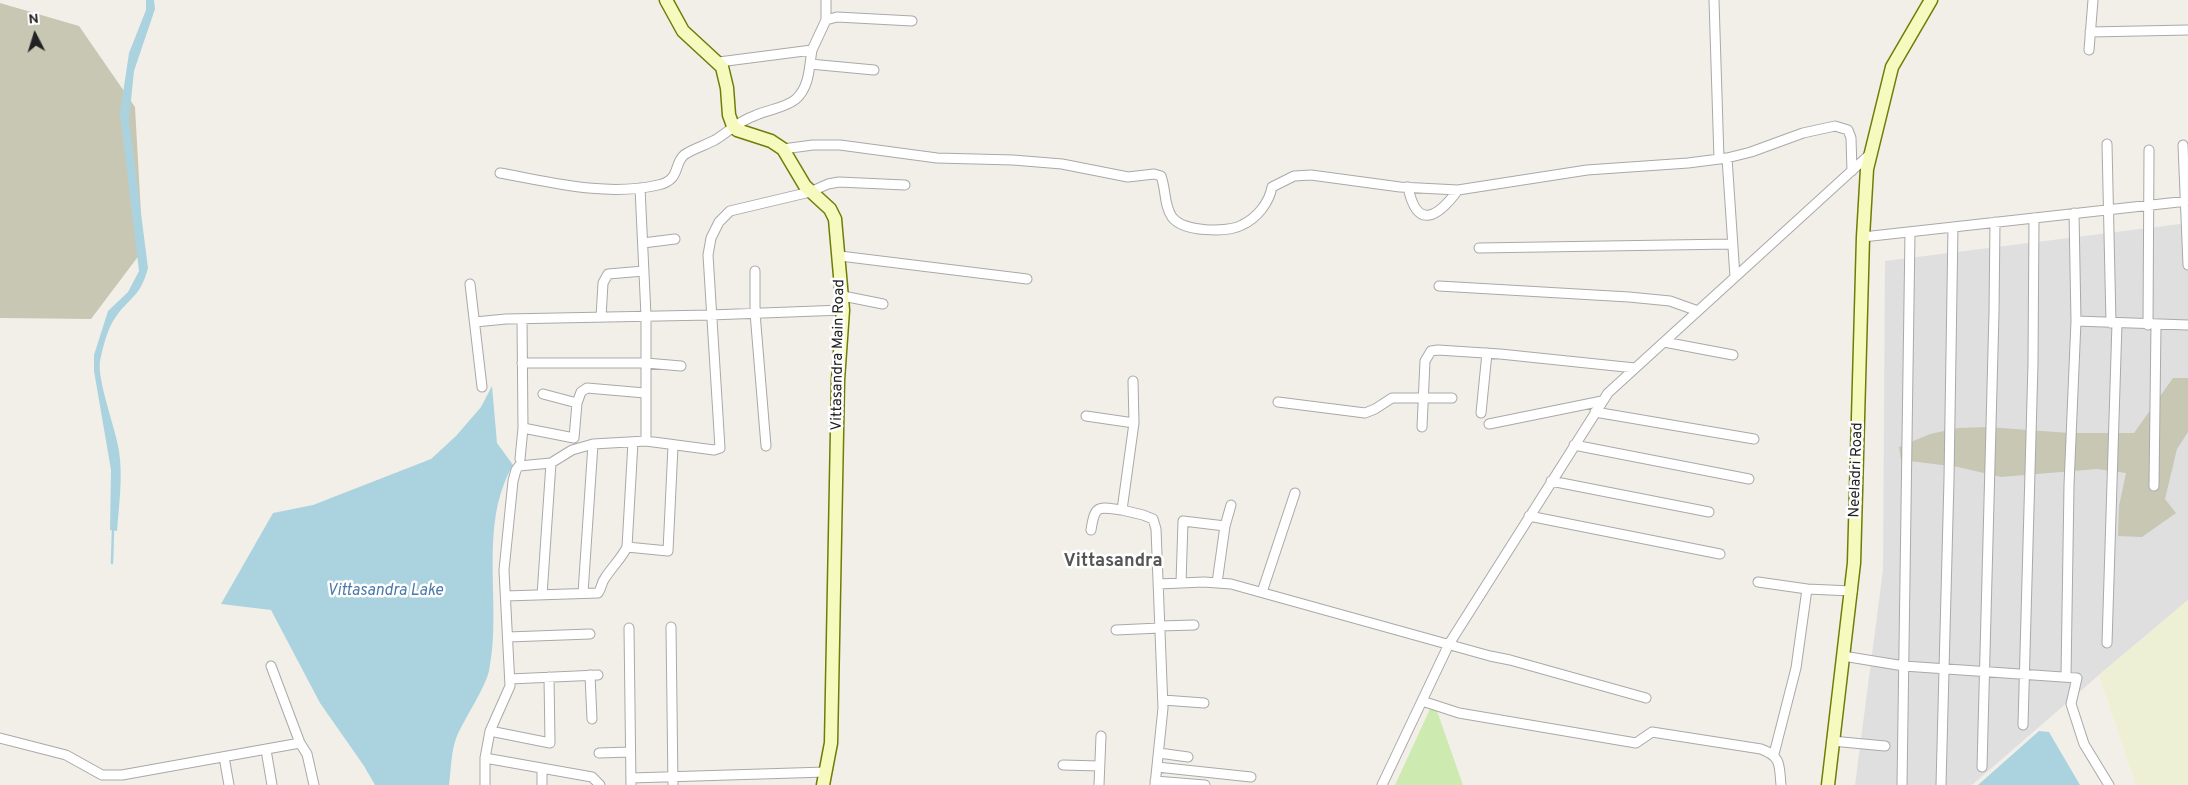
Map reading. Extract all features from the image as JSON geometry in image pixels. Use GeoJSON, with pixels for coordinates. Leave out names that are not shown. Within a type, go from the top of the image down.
{"type":"FeatureCollection","features":[{"type":"Feature","properties":{"kind":"street"},"geometry":{"type":"LineString","coordinates":[[666,0],[683,31],[719,62],[726,79],[729,116],[733,126],[738,130],[771,141],[783,149],[813,145],[840,145],[937,158],[1014,160],[1062,164],[1128,176],[1154,174],[1160,176],[1167,206],[1173,218],[1190,229],[1241,226],[1263,208],[1270,197],[1272,187],[1294,176],[1311,175],[1408,187],[1458,190],[1587,170],[1723,158],[1751,152],[1803,133],[1836,126],[1848,130],[1852,172]]}},
{"type":"Feature","properties":{"kind":"street"},"geometry":{"type":"LineString","coordinates":[[500,173],[567,185],[617,190],[640,188],[668,182],[675,175],[685,155],[716,139],[733,126],[756,114],[795,101],[803,91],[812,50],[826,20],[826,0]]}},
{"type":"Feature","properties":{"kind":"street"},"geometry":{"type":"LineString","coordinates":[[1714,0],[1723,158],[1735,278]]}},
{"type":"Feature","properties":{"kind":"street","name":"Neeladri Road"},"geometry":{"type":"LineString","coordinates":[[1828,785],[1852,591],[1863,237],[1870,154],[1892,68],[1931,0]]}},
{"type":"Feature","properties":{"kind":"street"},"geometry":{"type":"LineString","coordinates":[[2089,50],[2093,0]]}},
{"type":"Feature","properties":{"kind":"street"},"geometry":{"type":"LineString","coordinates":[[826,20],[837,17],[912,21]]}},
{"type":"Feature","properties":{"kind":"street"},"geometry":{"type":"LineString","coordinates":[[2090,32],[2188,30]]}},
{"type":"Feature","properties":{"kind":"street"},"geometry":{"type":"LineString","coordinates":[[719,62],[812,50]]}},
{"type":"Feature","properties":{"kind":"street"},"geometry":{"type":"LineString","coordinates":[[810,64],[874,70]]}},
{"type":"Feature","properties":{"kind":"street"},"geometry":{"type":"LineString","coordinates":[[2107,144],[2108,209],[2114,323],[2107,643]]}},
{"type":"Feature","properties":{"kind":"street"},"geometry":{"type":"LineString","coordinates":[[2184,145],[2188,265]]}},
{"type":"Feature","properties":{"kind":"street","name":"Vittasandra Main Road"},"geometry":{"type":"LineString","coordinates":[[783,149],[810,192],[826,204],[833,214],[840,256],[843,296],[838,380],[832,723],[825,779]]}},
{"type":"Feature","properties":{"kind":"street"},"geometry":{"type":"LineString","coordinates":[[2149,150],[2154,486]]}},
{"type":"Feature","properties":{"kind":"street"},"geometry":{"type":"LineString","coordinates":[[1382,785],[1449,644],[1608,393],[1870,154]]}},
{"type":"Feature","properties":{"kind":"street"},"geometry":{"type":"LineString","coordinates":[[484,785],[485,758],[490,731],[508,693],[510,679],[504,561],[513,481],[516,470],[519,466],[551,463],[572,450],[593,444],[646,441],[714,450],[720,448],[710,315],[708,255],[711,238],[718,222],[730,210],[810,192],[828,184],[839,182],[905,185]]}},
{"type":"Feature","properties":{"kind":"street"},"geometry":{"type":"LineString","coordinates":[[1408,187],[1415,208],[1420,214],[1426,216],[1434,215],[1441,210],[1458,190]]}},
{"type":"Feature","properties":{"kind":"street"},"geometry":{"type":"LineString","coordinates":[[640,188],[646,316],[646,441]]}},
{"type":"Feature","properties":{"kind":"street"},"geometry":{"type":"LineString","coordinates":[[1863,237],[2187,201]]}},
{"type":"Feature","properties":{"kind":"street"},"geometry":{"type":"LineString","coordinates":[[2066,676],[2069,485],[2076,321],[2074,213]]}},
{"type":"Feature","properties":{"kind":"street"},"geometry":{"type":"LineString","coordinates":[[2023,725],[2033,362],[2034,218]]}},
{"type":"Feature","properties":{"kind":"street"},"geometry":{"type":"LineString","coordinates":[[1982,767],[1995,222]]}},
{"type":"Feature","properties":{"kind":"street"},"geometry":{"type":"LineString","coordinates":[[1941,785],[1953,227]]}},
{"type":"Feature","properties":{"kind":"street"},"geometry":{"type":"LineString","coordinates":[[1902,785],[1910,232]]}},
{"type":"Feature","properties":{"kind":"street"},"geometry":{"type":"LineString","coordinates":[[643,243],[676,239]]}},
{"type":"Feature","properties":{"kind":"street"},"geometry":{"type":"LineString","coordinates":[[1479,248],[1732,244]]}},
{"type":"Feature","properties":{"kind":"street"},"geometry":{"type":"LineString","coordinates":[[840,256],[1027,279]]}},
{"type":"Feature","properties":{"kind":"street"},"geometry":{"type":"LineString","coordinates":[[601,318],[603,283],[608,274],[644,271]]}},
{"type":"Feature","properties":{"kind":"street"},"geometry":{"type":"LineString","coordinates":[[755,272],[755,313],[766,446]]}},
{"type":"Feature","properties":{"kind":"street"},"geometry":{"type":"LineString","coordinates":[[470,284],[482,387]]}},
{"type":"Feature","properties":{"kind":"street"},"geometry":{"type":"LineString","coordinates":[[1439,286],[1670,301],[1698,311]]}},
{"type":"Feature","properties":{"kind":"street"},"geometry":{"type":"LineString","coordinates":[[843,296],[882,304]]}},
{"type":"Feature","properties":{"kind":"street"},"geometry":{"type":"LineString","coordinates":[[475,322],[843,310]]}},
{"type":"Feature","properties":{"kind":"street"},"geometry":{"type":"LineString","coordinates":[[520,459],[523,428],[522,319]]}},
{"type":"Feature","properties":{"kind":"street"},"geometry":{"type":"LineString","coordinates":[[2076,321],[2188,326]]}},
{"type":"Feature","properties":{"kind":"street"},"geometry":{"type":"LineString","coordinates":[[1664,342],[1733,355]]}},
{"type":"Feature","properties":{"kind":"street"},"geometry":{"type":"LineString","coordinates":[[1422,427],[1425,361],[1431,352],[1438,350],[1635,368]]}},
{"type":"Feature","properties":{"kind":"street"},"geometry":{"type":"LineString","coordinates":[[1481,413],[1487,353]]}},
{"type":"Feature","properties":{"kind":"street"},"geometry":{"type":"LineString","coordinates":[[522,363],[646,363],[681,366]]}},
{"type":"Feature","properties":{"kind":"street"},"geometry":{"type":"LineString","coordinates":[[1122,510],[1134,423],[1133,381]]}},
{"type":"Feature","properties":{"kind":"street"},"geometry":{"type":"LineString","coordinates":[[523,428],[574,438],[577,403],[581,392],[587,388],[645,393]]}},
{"type":"Feature","properties":{"kind":"street"},"geometry":{"type":"LineString","coordinates":[[543,394],[577,403]]}},
{"type":"Feature","properties":{"kind":"street"},"geometry":{"type":"LineString","coordinates":[[1278,402],[1365,413],[1375,410],[1392,398],[1452,398]]}},
{"type":"Feature","properties":{"kind":"street"},"geometry":{"type":"LineString","coordinates":[[1489,424],[1602,401]]}},
{"type":"Feature","properties":{"kind":"street"},"geometry":{"type":"LineString","coordinates":[[1595,412],[1754,438]]}},
{"type":"Feature","properties":{"kind":"street"},"geometry":{"type":"LineString","coordinates":[[1086,416],[1134,423]]}},
{"type":"Feature","properties":{"kind":"street"},"geometry":{"type":"LineString","coordinates":[[506,596],[598,593],[600,591],[605,577],[622,558],[627,547],[633,442]]}},
{"type":"Feature","properties":{"kind":"street"},"geometry":{"type":"LineString","coordinates":[[583,593],[593,444]]}},
{"type":"Feature","properties":{"kind":"street"},"geometry":{"type":"LineString","coordinates":[[1574,445],[1748,479]]}},
{"type":"Feature","properties":{"kind":"street"},"geometry":{"type":"LineString","coordinates":[[627,547],[668,552],[673,446]]}},
{"type":"Feature","properties":{"kind":"street"},"geometry":{"type":"LineString","coordinates":[[542,595],[551,463]]}},
{"type":"Feature","properties":{"kind":"street"},"geometry":{"type":"LineString","coordinates":[[1551,481],[1710,512]]}},
{"type":"Feature","properties":{"kind":"street"},"geometry":{"type":"LineString","coordinates":[[1262,592],[1295,493]]}},
{"type":"Feature","properties":{"kind":"street"},"geometry":{"type":"LineString","coordinates":[[1217,583],[1225,526],[1231,505]]}},
{"type":"Feature","properties":{"kind":"street"},"geometry":{"type":"LineString","coordinates":[[1091,530],[1093,515],[1101,507],[1148,516],[1155,523],[1163,700],[1155,783],[1205,785]]}},
{"type":"Feature","properties":{"kind":"street"},"geometry":{"type":"LineString","coordinates":[[1529,516],[1720,554]]}},
{"type":"Feature","properties":{"kind":"street"},"geometry":{"type":"LineString","coordinates":[[1181,583],[1183,521],[1225,526]]}},
{"type":"Feature","properties":{"kind":"street"},"geometry":{"type":"LineString","coordinates":[[1758,582],[1807,589],[1852,591]]}},
{"type":"Feature","properties":{"kind":"street"},"geometry":{"type":"LineString","coordinates":[[1158,584],[1217,583],[1262,592],[1646,698]]}},
{"type":"Feature","properties":{"kind":"street"},"geometry":{"type":"LineString","coordinates":[[1774,754],[1796,668],[1807,589]]}},
{"type":"Feature","properties":{"kind":"street"},"geometry":{"type":"LineString","coordinates":[[1116,630],[1194,626]]}},
{"type":"Feature","properties":{"kind":"street"},"geometry":{"type":"LineString","coordinates":[[670,627],[673,781]]}},
{"type":"Feature","properties":{"kind":"street"},"geometry":{"type":"LineString","coordinates":[[629,628],[631,782],[825,779]]}},
{"type":"Feature","properties":{"kind":"street"},"geometry":{"type":"LineString","coordinates":[[508,637],[590,634]]}},
{"type":"Feature","properties":{"kind":"street"},"geometry":{"type":"LineString","coordinates":[[1843,656],[1904,666],[2078,678],[2071,704],[2084,744],[2109,785]]}},
{"type":"Feature","properties":{"kind":"street"},"geometry":{"type":"LineString","coordinates":[[272,666],[300,743],[307,754],[314,785]]}},
{"type":"Feature","properties":{"kind":"street"},"geometry":{"type":"LineString","coordinates":[[510,679],[594,675],[592,719]]}},
{"type":"Feature","properties":{"kind":"street"},"geometry":{"type":"LineString","coordinates":[[490,731],[550,743],[549,677]]}},
{"type":"Feature","properties":{"kind":"street"},"geometry":{"type":"LineString","coordinates":[[1163,700],[1204,704]]}},
{"type":"Feature","properties":{"kind":"street"},"geometry":{"type":"LineString","coordinates":[[1422,701],[1459,713],[1636,743],[1652,732],[1761,750],[1774,754],[1778,759],[1781,785]]}},
{"type":"Feature","properties":{"kind":"street"},"geometry":{"type":"LineString","coordinates":[[1099,785],[1101,736]]}},
{"type":"Feature","properties":{"kind":"street"},"geometry":{"type":"LineString","coordinates":[[0,738],[66,755],[102,775],[122,774],[300,743]]}},
{"type":"Feature","properties":{"kind":"street"},"geometry":{"type":"LineString","coordinates":[[1832,741],[1885,746]]}},
{"type":"Feature","properties":{"kind":"street"},"geometry":{"type":"LineString","coordinates":[[266,750],[272,785]]}},
{"type":"Feature","properties":{"kind":"street"},"geometry":{"type":"LineString","coordinates":[[599,753],[630,752]]}},
{"type":"Feature","properties":{"kind":"street"},"geometry":{"type":"LineString","coordinates":[[1159,753],[1188,757]]}},
{"type":"Feature","properties":{"kind":"street"},"geometry":{"type":"LineString","coordinates":[[224,757],[229,785]]}},
{"type":"Feature","properties":{"kind":"street"},"geometry":{"type":"LineString","coordinates":[[485,758],[542,768],[585,781],[592,777],[600,785]]}},
{"type":"Feature","properties":{"kind":"street"},"geometry":{"type":"LineString","coordinates":[[1063,765],[1100,766]]}},
{"type":"Feature","properties":{"kind":"street"},"geometry":{"type":"LineString","coordinates":[[1157,767],[1251,777]]}},
{"type":"Feature","properties":{"kind":"street"},"geometry":{"type":"LineString","coordinates":[[542,768],[542,785]]}},
{"type":"Feature","properties":{"kind":"shaded area"},"geometry":{"type":"Polygon","coordinates":[[[0,3],[79,26],[135,107],[143,250],[91,319],[0,318],[0,3]]]}},
{"type":"Feature","properties":{"kind":"shaded area"},"geometry":{"type":"Polygon","coordinates":[[[2188,223],[2188,600],[1972,785],[1855,785],[1883,570],[1885,261],[2188,223]]]}},
{"type":"Feature","properties":{"kind":"shaded area"},"geometry":{"type":"Polygon","coordinates":[[[2173,378],[2188,378],[2188,432],[2177,449],[2165,499],[2176,513],[2142,537],[2118,536],[2119,506],[2126,473],[2097,469],[2001,477],[1958,467],[1901,460],[1899,447],[1930,434],[1958,428],[1988,427],[2069,433],[2134,433],[2173,378]]]}},
{"type":"Feature","properties":{"kind":"shaded area"},"geometry":{"type":"Polygon","coordinates":[[[2188,600],[2188,785],[2136,785],[2099,675],[2188,600]]]}},
{"type":"Feature","properties":{"kind":"green space"},"geometry":{"type":"Polygon","coordinates":[[[1430,709],[1437,711],[1463,785],[1395,785],[1430,709]]]}},
{"type":"Feature","properties":{"kind":"water"},"geometry":{"type":"Polygon","coordinates":[[[146,0],[154,0],[155,9],[134,71],[129,120],[148,268],[142,285],[112,323],[100,361],[101,380],[117,442],[121,471],[117,531],[110,530],[111,470],[94,371],[94,355],[108,311],[128,292],[139,271],[120,113],[129,53],[146,10],[146,0]]]}},
{"type":"Feature","properties":{"kind":"water","name":"Vittasandra Lake"},"geometry":{"type":"Polygon","coordinates":[[[492,386],[497,443],[513,465],[502,489],[496,514],[493,540],[493,645],[487,678],[455,742],[449,785],[375,785],[320,703],[271,610],[221,604],[273,513],[313,505],[431,459],[456,436],[481,407],[492,386]]]}},
{"type":"Feature","properties":{"kind":"water"},"geometry":{"type":"Polygon","coordinates":[[[2039,731],[2049,732],[2080,785],[1978,785],[2039,731]]]}},
{"type":"Feature","properties":{"kind":"waterway"},"geometry":{"type":"LineString","coordinates":[[112,563],[113,529]]}},
{"type":"Feature","properties":{"kind":"district","name":"Vittasandra"},"geometry":{"type":"Point","coordinates":[1113,562]}}]}
